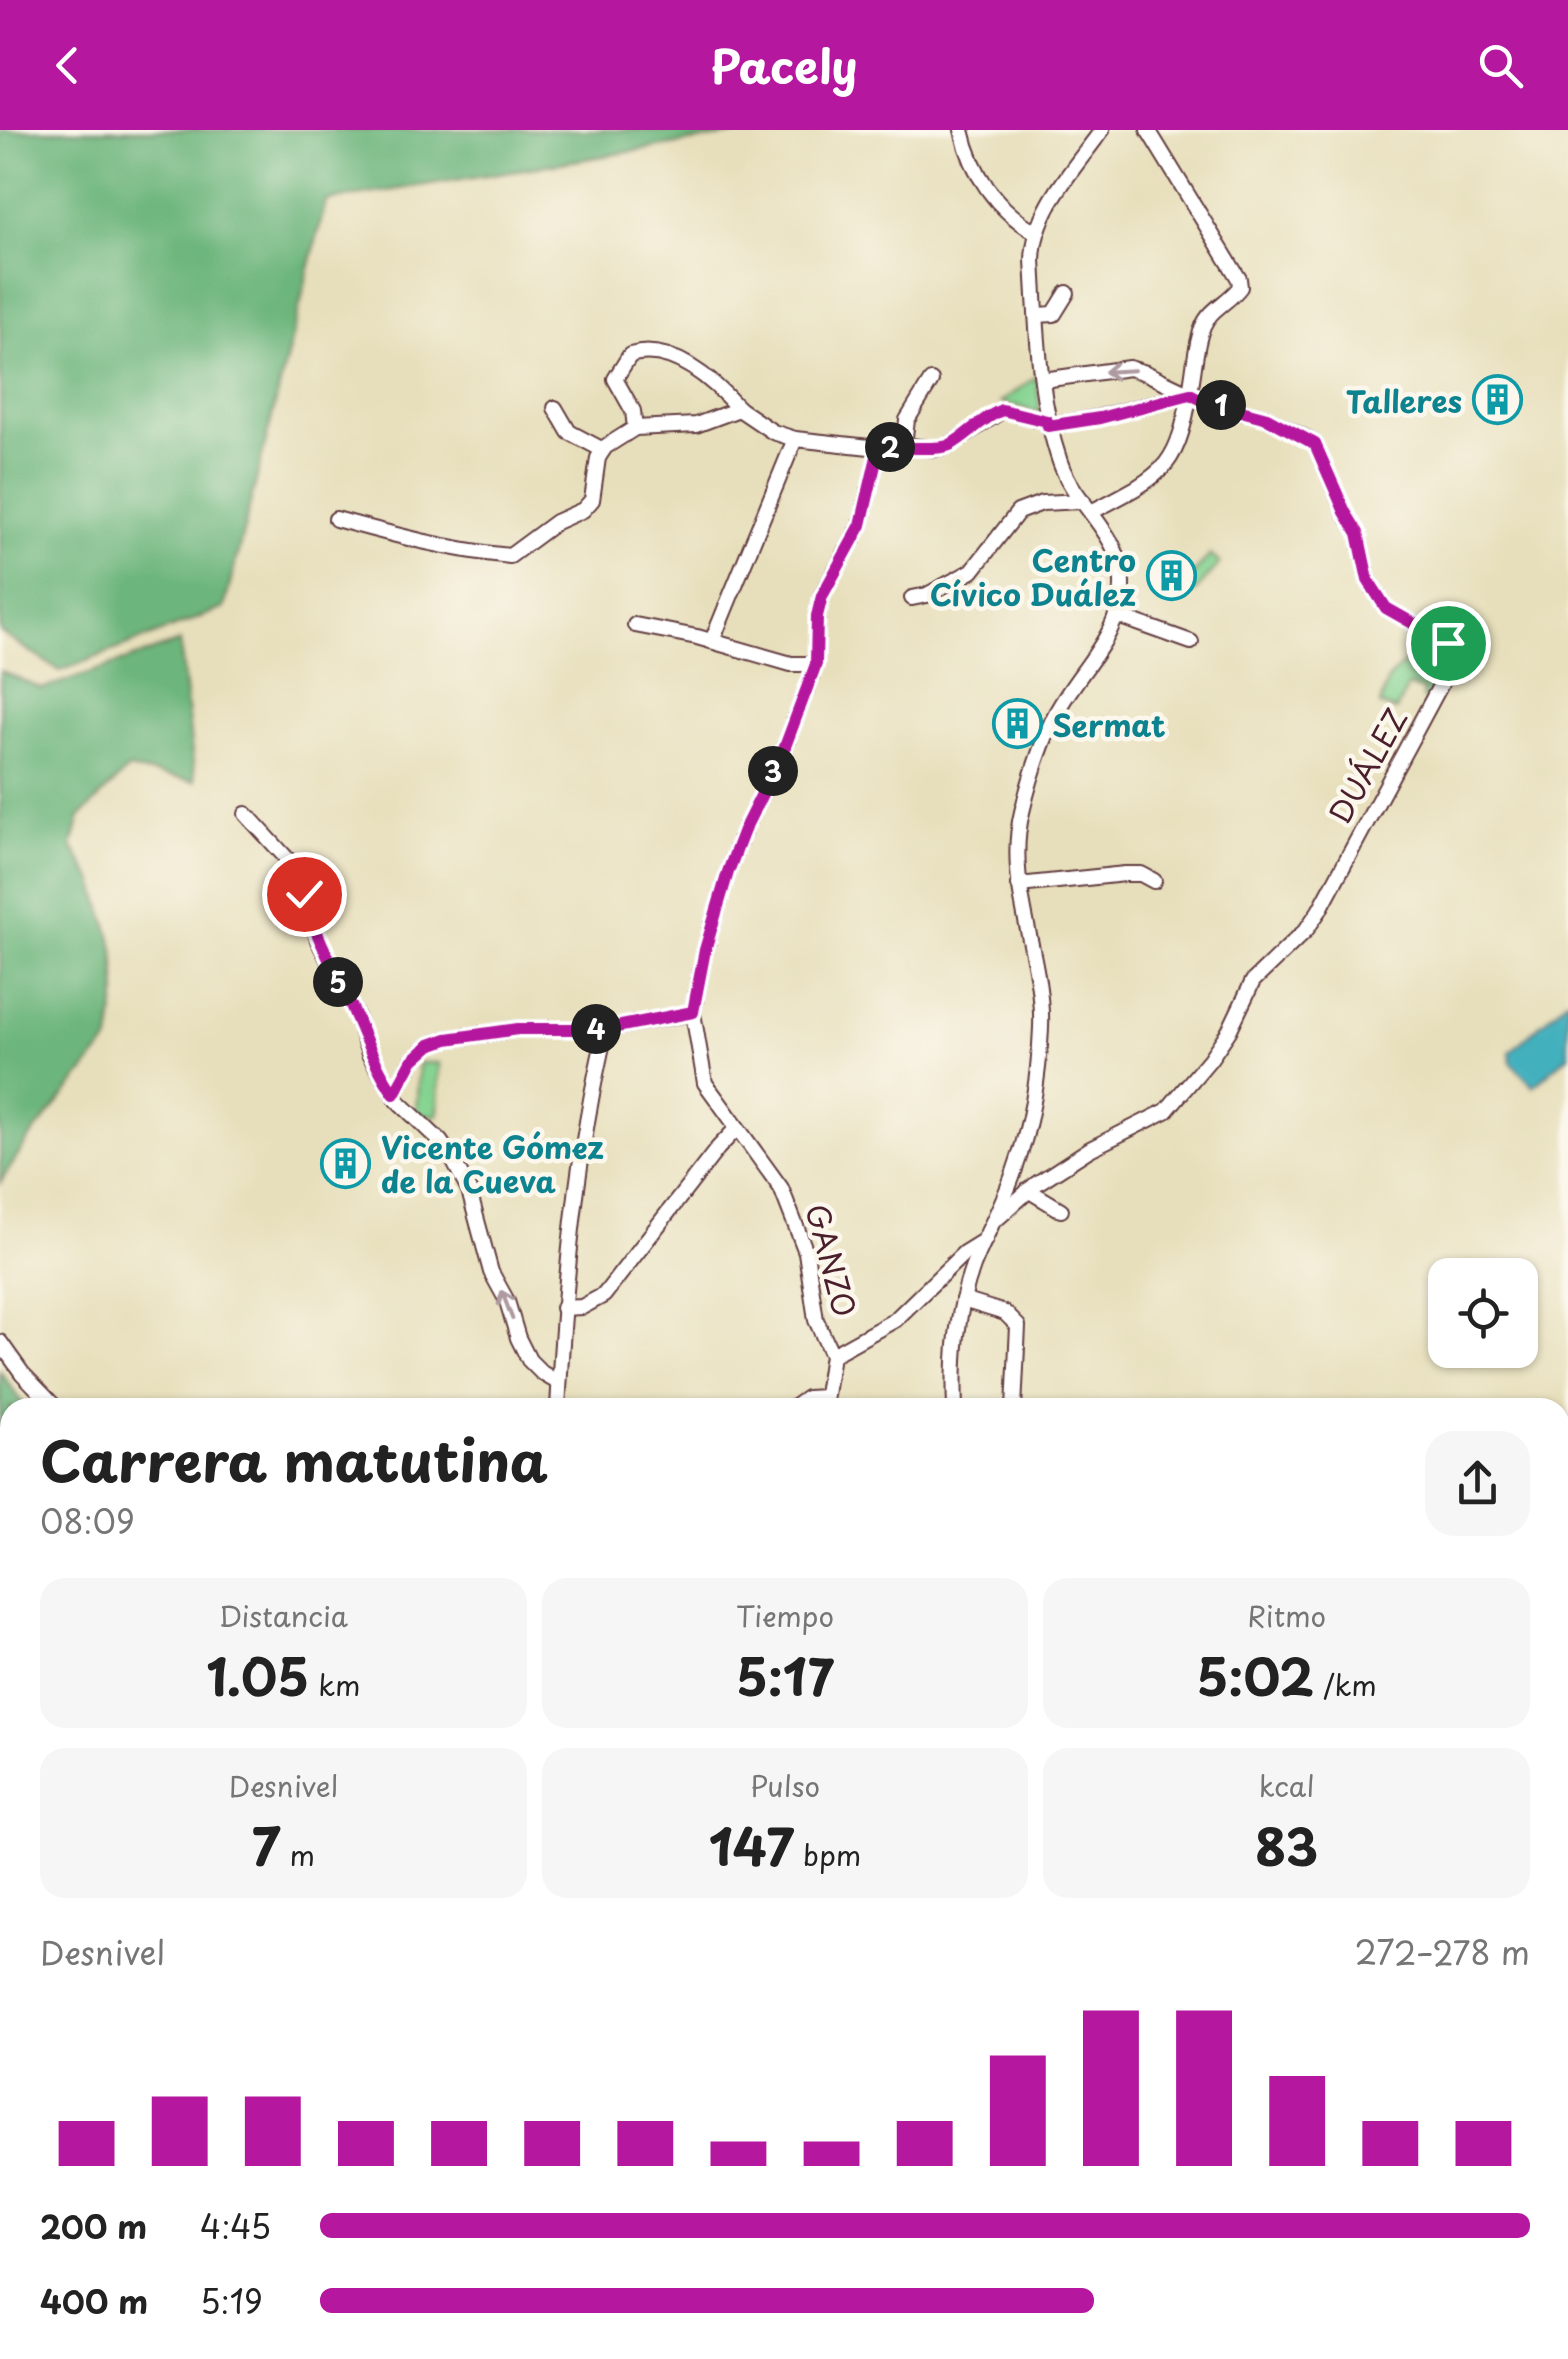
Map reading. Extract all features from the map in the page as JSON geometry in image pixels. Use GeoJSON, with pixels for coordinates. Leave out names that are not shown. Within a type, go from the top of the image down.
{"type":"FeatureCollection","features":[{"type":"Feature","properties":{"kind":"street"},"geometry":{"type":"LineString","coordinates":[[962,130],[976,171],[990,193],[1036,232]]}},
{"type":"Feature","properties":{"kind":"street"},"geometry":{"type":"LineString","coordinates":[[1102,130],[1046,210],[1036,232],[1032,260],[1047,423],[1060,463],[1112,540],[1122,583],[1118,616],[1053,719],[1021,814],[1016,851],[1019,886],[1124,874],[1141,874],[1154,880]]}},
{"type":"Feature","properties":{"kind":"street"},"geometry":{"type":"LineString","coordinates":[[912,598],[926,595],[972,571],[1010,521],[1029,506],[1087,507],[1130,492],[1167,466],[1183,432],[1202,328],[1214,310],[1240,287],[1239,278],[1148,130]]}},
{"type":"Feature","properties":{"kind":"street"},"geometry":{"type":"LineString","coordinates":[[1037,315],[1054,314],[1067,292]]}},
{"type":"Feature","properties":{"kind":"street"},"geometry":{"type":"LineString","coordinates":[[635,428],[632,411],[614,380],[630,355],[639,352],[675,358],[692,366],[739,409],[773,432],[795,439],[879,448],[948,446],[1002,410],[1047,423],[1100,418],[1190,394]]}},
{"type":"Feature","properties":{"kind":"street","name":"DUÁLEZ"},"geometry":{"type":"LineString","coordinates":[[1043,380],[1129,368],[1204,401],[1267,418],[1315,444],[1358,533],[1368,580],[1382,601],[1391,612],[1455,650],[1455,658],[1320,911],[1306,930],[1253,981],[1228,1031]]}},
{"type":"Feature","properties":{"kind":"street"},"geometry":{"type":"LineString","coordinates":[[904,445],[907,420],[931,381]]}},
{"type":"Feature","properties":{"kind":"street"},"geometry":{"type":"LineString","coordinates":[[555,408],[569,432],[603,450]]}},
{"type":"Feature","properties":{"kind":"street"},"geometry":{"type":"LineString","coordinates":[[336,519],[414,541],[510,556],[556,522],[583,510],[592,500],[598,458],[603,450],[635,428],[696,425],[739,409]]}},
{"type":"Feature","properties":{"kind":"street"},"geometry":{"type":"LineString","coordinates":[[712,641],[795,439]]}},
{"type":"Feature","properties":{"kind":"street"},"geometry":{"type":"LineString","coordinates":[[635,625],[712,641],[791,664],[816,664],[817,616],[822,596],[861,525],[879,448]]}},
{"type":"Feature","properties":{"kind":"street"},"geometry":{"type":"LineString","coordinates":[[1118,616],[1190,642]]}},
{"type":"Feature","properties":{"kind":"street","name":"GANZO"},"geometry":{"type":"LineString","coordinates":[[816,664],[783,752],[744,830],[714,918],[693,1012],[705,1083],[774,1177],[791,1208],[806,1252],[816,1320],[832,1355],[895,1320],[964,1253],[985,1240]]}},
{"type":"Feature","properties":{"kind":"street"},"geometry":{"type":"LineString","coordinates":[[246,814],[300,878],[318,940],[356,1015],[369,1054],[394,1094],[452,1158],[469,1191],[491,1272],[507,1301],[518,1338],[529,1360],[559,1383]]}},
{"type":"Feature","properties":{"kind":"street","name":"GANZO"},"geometry":{"type":"LineString","coordinates":[[955,1398],[954,1352],[963,1300],[1016,1166],[1035,1086],[1042,992],[1019,886]]}},
{"type":"Feature","properties":{"kind":"street"},"geometry":{"type":"LineString","coordinates":[[394,1094],[412,1061],[430,1045],[447,1039],[518,1029],[606,1029],[693,1012]]}},
{"type":"Feature","properties":{"kind":"street"},"geometry":{"type":"LineString","coordinates":[[558,1398],[577,1171],[606,1029]]}},
{"type":"Feature","properties":{"kind":"street","name":"GANZO"},"geometry":{"type":"LineString","coordinates":[[993,1224],[1032,1187],[1090,1149],[1166,1111],[1228,1031]]}},
{"type":"Feature","properties":{"kind":"street"},"geometry":{"type":"LineString","coordinates":[[563,1308],[582,1308],[604,1295],[737,1128]]}},
{"type":"Feature","properties":{"kind":"street"},"geometry":{"type":"LineString","coordinates":[[1016,1166],[1032,1187],[1061,1210]]}},
{"type":"Feature","properties":{"kind":"street"},"geometry":{"type":"LineString","coordinates":[[963,1300],[1005,1313],[1018,1326],[1014,1398]]}},
{"type":"Feature","properties":{"kind":"street"},"geometry":{"type":"LineString","coordinates":[[0,1342],[22,1374],[46,1398]]}},
{"type":"Feature","properties":{"kind":"street"},"geometry":{"type":"LineString","coordinates":[[826,1398],[832,1355]]}},
{"type":"Feature","properties":{"kind":"green space"},"geometry":{"type":"Polygon","coordinates":[[[0,130],[764,130],[326,201],[224,608],[60,671],[0,632],[0,130]]]}},
{"type":"Feature","properties":{"kind":"green space"},"geometry":{"type":"Polygon","coordinates":[[[1037,376],[1040,413],[1001,402],[1037,376]]]}},
{"type":"Feature","properties":{"kind":"green space"},"geometry":{"type":"Polygon","coordinates":[[[1210,555],[1220,563],[1194,593],[1185,584],[1210,555]]]}},
{"type":"Feature","properties":{"kind":"green space"},"geometry":{"type":"Polygon","coordinates":[[[180,642],[195,781],[128,769],[80,817],[72,846],[94,882],[114,948],[117,992],[110,1040],[28,1140],[0,1183],[0,671],[42,689],[180,642]]]}},
{"type":"Feature","properties":{"kind":"green space"},"geometry":{"type":"Polygon","coordinates":[[[1409,659],[1439,675],[1429,702],[1422,698],[1424,691],[1408,686],[1396,711],[1380,705],[1388,679],[1409,659]]]}},
{"type":"Feature","properties":{"kind":"green space"},"geometry":{"type":"Polygon","coordinates":[[[419,1063],[439,1063],[438,1115],[416,1115],[419,1063]]]}},
{"type":"Feature","properties":{"kind":"green space"},"geometry":{"type":"Polygon","coordinates":[[[0,1371],[19,1398],[0,1398],[0,1371]]]}},
{"type":"Feature","properties":{"kind":"water"},"geometry":{"type":"Polygon","coordinates":[[[1568,999],[1568,1056],[1533,1086],[1511,1062],[1510,1052],[1568,999]]]}},
{"type":"Feature","properties":{"kind":"place","name":"Talleres"},"geometry":{"type":"Point","coordinates":[1497,400]}},
{"type":"Feature","properties":{"kind":"place","name":"Centro Cívico Duález"},"geometry":{"type":"Point","coordinates":[1171,576]}},
{"type":"Feature","properties":{"kind":"place","name":"Sermat"},"geometry":{"type":"Point","coordinates":[1017,724]}},
{"type":"Feature","properties":{"kind":"place","name":"Vicente Gómez de la Cueva"},"geometry":{"type":"Point","coordinates":[346,1163]}},
{"type":"Feature","properties":{"kind":"route"},"geometry":{"type":"LineString","coordinates":[[304,894],[318,940],[356,1015],[369,1054],[394,1094],[412,1061],[430,1045],[447,1039],[518,1029],[606,1029],[693,1012],[705,950],[728,872],[783,752],[816,664],[817,616],[822,596],[861,525],[879,448],[948,446],[1002,410],[1047,421],[1048,426],[1100,418],[1190,394],[1284,425],[1315,444],[1334,491],[1358,533],[1368,580],[1386,608],[1448,643]]}}]}
